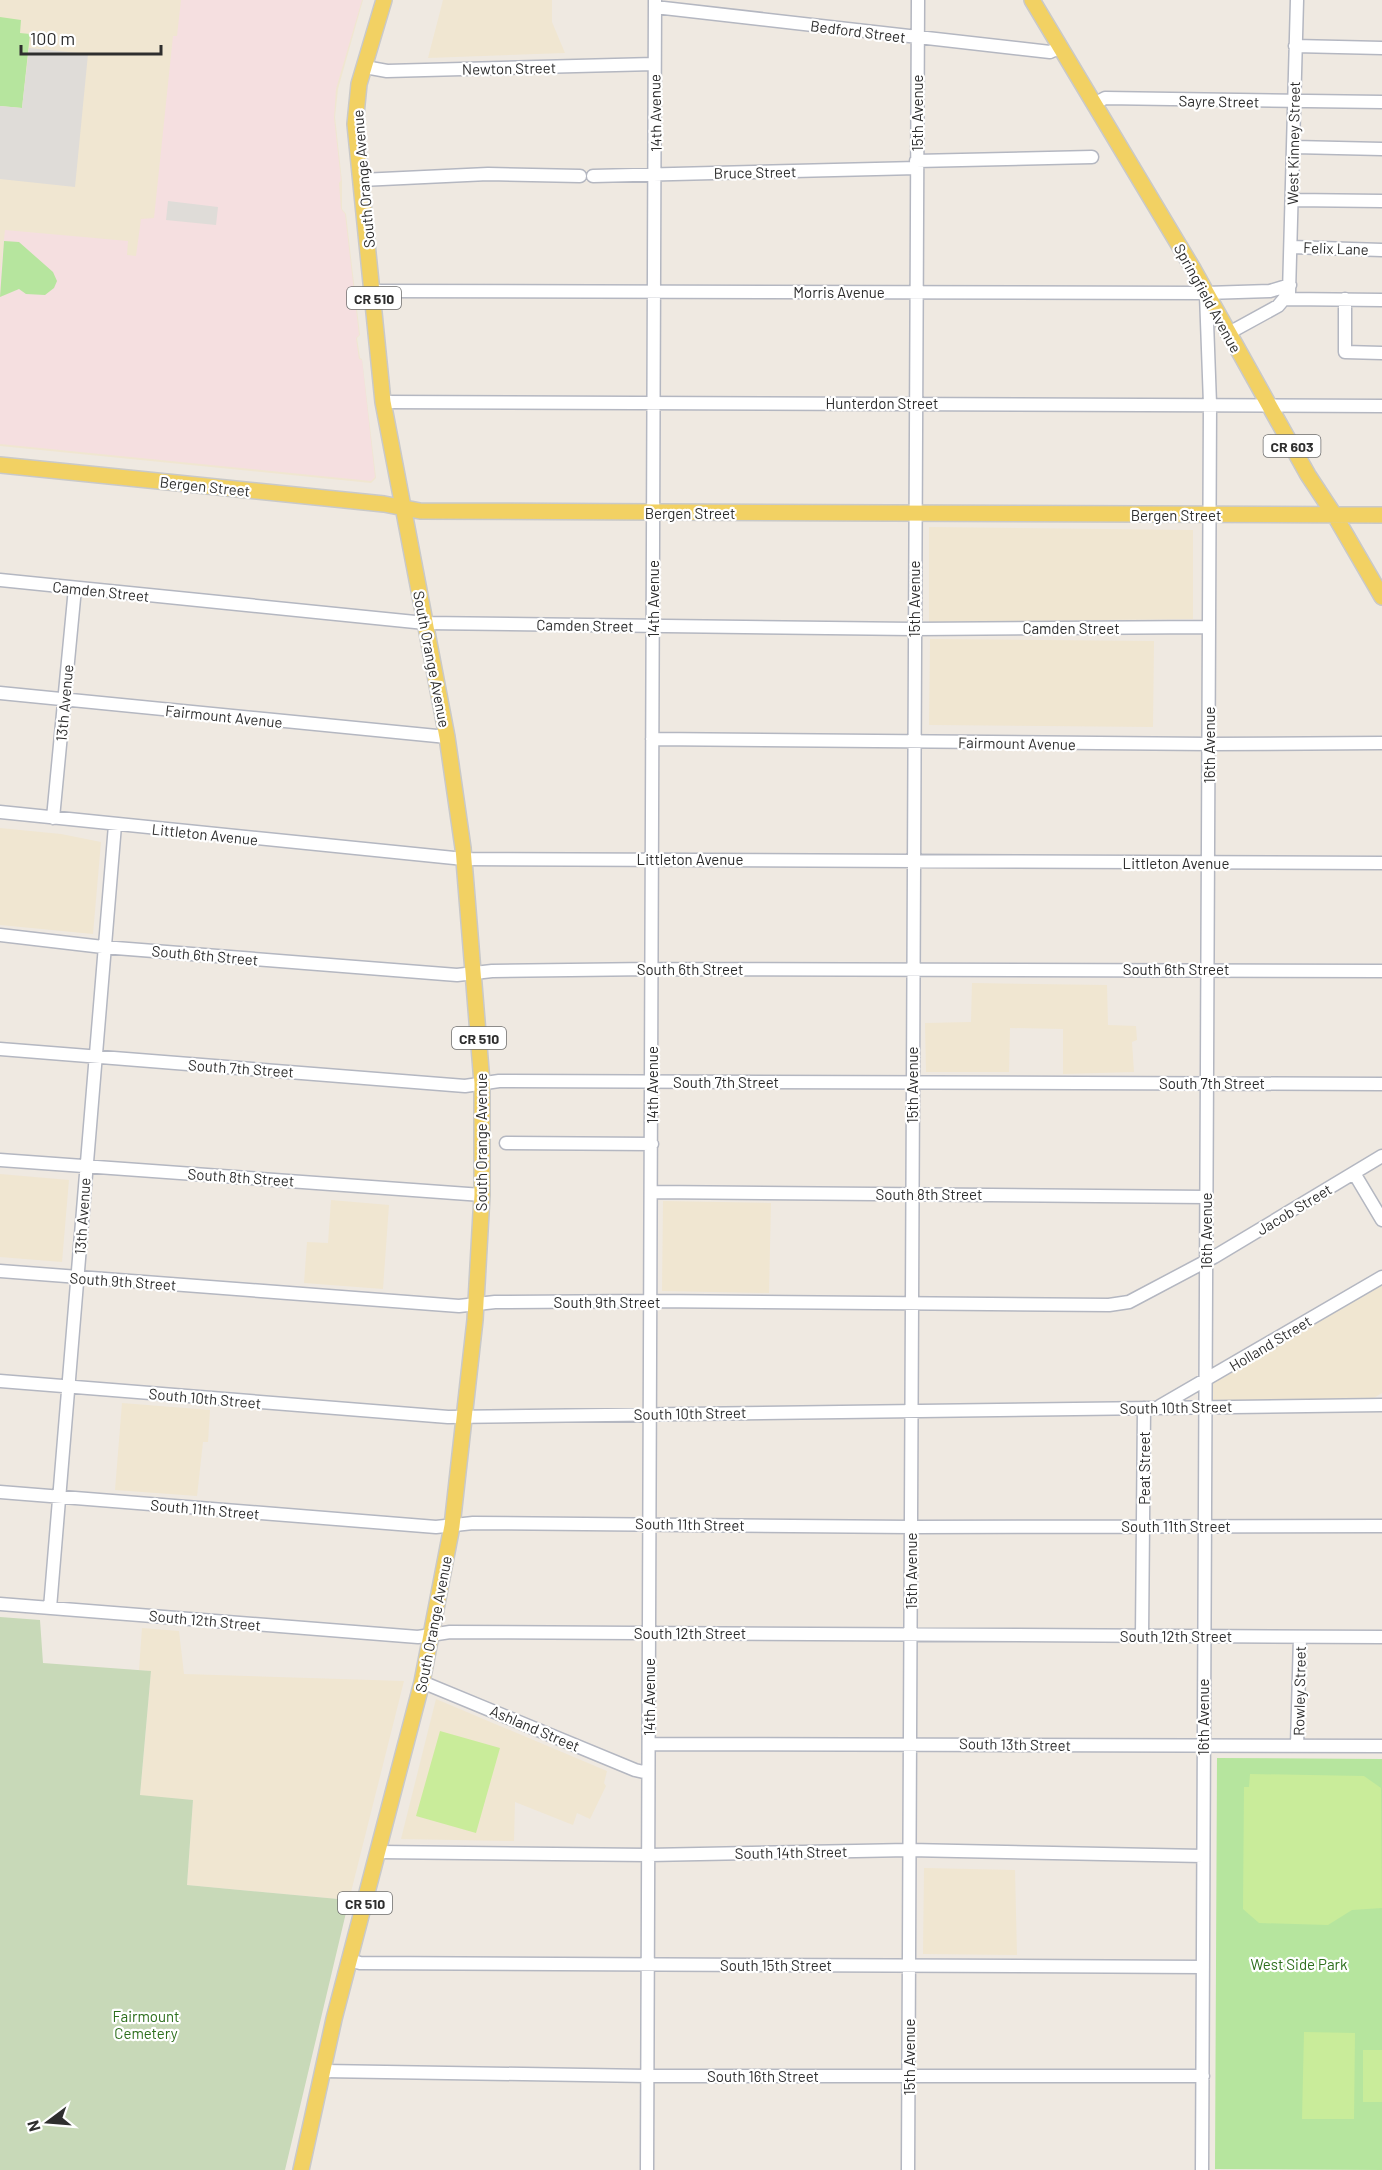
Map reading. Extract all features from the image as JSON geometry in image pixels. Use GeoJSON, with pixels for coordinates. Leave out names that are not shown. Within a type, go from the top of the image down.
{"type":"FeatureCollection","features":[{"type":"Feature","properties":{"kind":"main road","name":"South Orange Avenue"},"geometry":{"type":"LineString","coordinates":[[301,2170],[349,1960],[379,1852],[432,1636],[452,1526],[466,1416],[477,1305],[482,1195],[482,1083],[464,859],[447,737],[383,402],[355,111],[384,0]]}},
{"type":"Feature","properties":{"kind":"main road","name":"Springfield Avenue"},"geometry":{"type":"LineString","coordinates":[[1032,0],[1206,293],[1308,475],[1335,516],[1382,597]]}},
{"type":"Feature","properties":{"kind":"main road","name":"Bergen Street"},"geometry":{"type":"LineString","coordinates":[[0,465],[429,512],[1382,516]]}},
{"type":"Feature","properties":{"kind":"street","name":"15th Avenue"},"geometry":{"type":"LineString","coordinates":[[908,2170],[918,0]]}},
{"type":"Feature","properties":{"kind":"street","name":"West Kinney Street"},"geometry":{"type":"LineString","coordinates":[[1290,285],[1297,0]]}},
{"type":"Feature","properties":{"kind":"street","name":"Bedford Street"},"geometry":{"type":"LineString","coordinates":[[655,3],[918,38],[1050,52],[1061,47]]}},
{"type":"Feature","properties":{"kind":"street","name":"14th Avenue"},"geometry":{"type":"LineString","coordinates":[[647,2170],[655,3]]}},
{"type":"Feature","properties":{"kind":"street"},"geometry":{"type":"LineString","coordinates":[[1295,46],[1382,48]]}},
{"type":"Feature","properties":{"kind":"street","name":"Newton Street"},"geometry":{"type":"LineString","coordinates":[[365,67],[387,71],[654,64]]}},
{"type":"Feature","properties":{"kind":"street","name":"Sayre Street"},"geometry":{"type":"LineString","coordinates":[[1095,104],[1104,98],[1382,102]]}},
{"type":"Feature","properties":{"kind":"street"},"geometry":{"type":"LineString","coordinates":[[1294,147],[1382,149]]}},
{"type":"Feature","properties":{"kind":"street","name":"Bruce Street"},"geometry":{"type":"LineString","coordinates":[[593,176],[1092,157]]}},
{"type":"Feature","properties":{"kind":"street"},"geometry":{"type":"LineString","coordinates":[[361,180],[489,174],[580,176]]}},
{"type":"Feature","properties":{"kind":"street"},"geometry":{"type":"LineString","coordinates":[[1292,200],[1382,201]]}},
{"type":"Feature","properties":{"kind":"street","name":"Felix Lane"},"geometry":{"type":"LineString","coordinates":[[1291,247],[1382,250]]}},
{"type":"Feature","properties":{"kind":"street"},"geometry":{"type":"LineString","coordinates":[[1286,299],[1290,285]]}},
{"type":"Feature","properties":{"kind":"street","name":"Morris Avenue"},"geometry":{"type":"LineString","coordinates":[[373,291],[1206,293],[1270,291],[1290,285]]}},
{"type":"Feature","properties":{"kind":"street","name":"16th Avenue"},"geometry":{"type":"LineString","coordinates":[[1202,2170],[1210,515],[1210,404],[1206,293]]}},
{"type":"Feature","properties":{"kind":"street"},"geometry":{"type":"LineString","coordinates":[[1227,334],[1286,299],[1382,300]]}},
{"type":"Feature","properties":{"kind":"street"},"geometry":{"type":"LineString","coordinates":[[1345,300],[1345,352],[1382,352]]}},
{"type":"Feature","properties":{"kind":"street","name":"Hunterdon Street"},"geometry":{"type":"LineString","coordinates":[[383,402],[1382,406]]}},
{"type":"Feature","properties":{"kind":"street","name":"Camden Street"},"geometry":{"type":"LineString","coordinates":[[0,580],[425,623],[914,629],[1209,627]]}},
{"type":"Feature","properties":{"kind":"street","name":"13th Avenue"},"geometry":{"type":"LineString","coordinates":[[53,818],[75,588]]}},
{"type":"Feature","properties":{"kind":"street","name":"Fairmount Avenue"},"geometry":{"type":"LineString","coordinates":[[0,693],[447,737]]}},
{"type":"Feature","properties":{"kind":"street","name":"Fairmount Avenue"},"geometry":{"type":"LineString","coordinates":[[652,739],[1209,744],[1382,743]]}},
{"type":"Feature","properties":{"kind":"street","name":"Littleton Avenue"},"geometry":{"type":"LineString","coordinates":[[0,812],[464,859],[1382,863]]}},
{"type":"Feature","properties":{"kind":"street","name":"13th Avenue"},"geometry":{"type":"LineString","coordinates":[[50,1608],[103,947],[115,825]]}},
{"type":"Feature","properties":{"kind":"street","name":"South 6th Street"},"geometry":{"type":"LineString","coordinates":[[0,934],[103,947],[457,975],[492,970],[652,969],[1382,971]]}},
{"type":"Feature","properties":{"kind":"street","name":"South 7th Street"},"geometry":{"type":"LineString","coordinates":[[0,1049],[465,1086],[482,1083],[652,1082],[1382,1084]]}},
{"type":"Feature","properties":{"kind":"street"},"geometry":{"type":"LineString","coordinates":[[506,1143],[652,1144]]}},
{"type":"Feature","properties":{"kind":"street","name":"Jacob Street"},"geometry":{"type":"LineString","coordinates":[[1206,1261],[1382,1156]]}},
{"type":"Feature","properties":{"kind":"street","name":"South 8th Street"},"geometry":{"type":"LineString","coordinates":[[0,1160],[482,1195]]}},
{"type":"Feature","properties":{"kind":"street"},"geometry":{"type":"LineString","coordinates":[[1354,1173],[1382,1220]]}},
{"type":"Feature","properties":{"kind":"street","name":"South 8th Street"},"geometry":{"type":"LineString","coordinates":[[652,1192],[1206,1197]]}},
{"type":"Feature","properties":{"kind":"street","name":"South 9th Street"},"geometry":{"type":"LineString","coordinates":[[0,1271],[459,1306],[495,1302],[651,1301],[912,1304],[1129,1302],[1206,1261]]}},
{"type":"Feature","properties":{"kind":"street","name":"Holland Street"},"geometry":{"type":"LineString","coordinates":[[1158,1407],[1205,1382],[1382,1277]]}},
{"type":"Feature","properties":{"kind":"street","name":"South 10th Street"},"geometry":{"type":"LineString","coordinates":[[0,1381],[448,1417],[1382,1405]]}},
{"type":"Feature","properties":{"kind":"street"},"geometry":{"type":"LineString","coordinates":[[1365,1405],[1382,1395]]}},
{"type":"Feature","properties":{"kind":"street","name":"Peat Street"},"geometry":{"type":"LineString","coordinates":[[1142,1636],[1144,1408]]}},
{"type":"Feature","properties":{"kind":"street","name":"South 11th Street"},"geometry":{"type":"LineString","coordinates":[[0,1492],[436,1527],[473,1522],[911,1527],[1382,1526]]}},
{"type":"Feature","properties":{"kind":"street","name":"South 12th Street"},"geometry":{"type":"LineString","coordinates":[[0,1604],[383,1635],[432,1636],[450,1632],[649,1632],[1382,1637]]}},
{"type":"Feature","properties":{"kind":"street","name":"Rowley Street"},"geometry":{"type":"LineString","coordinates":[[1297,1746],[1300,1637]]}},
{"type":"Feature","properties":{"kind":"street","name":"Ashland Street"},"geometry":{"type":"LineString","coordinates":[[422,1682],[635,1770],[648,1773]]}},
{"type":"Feature","properties":{"kind":"street","name":"South 13th Street"},"geometry":{"type":"LineString","coordinates":[[649,1744],[1382,1746]]}},
{"type":"Feature","properties":{"kind":"street","name":"South 14th Street"},"geometry":{"type":"LineString","coordinates":[[379,1852],[648,1855],[909,1850],[1203,1856]]}},
{"type":"Feature","properties":{"kind":"street","name":"South 15th Street"},"geometry":{"type":"LineString","coordinates":[[349,1960],[360,1963],[1203,1967]]}},
{"type":"Feature","properties":{"kind":"street","name":"South 16th Street"},"geometry":{"type":"LineString","coordinates":[[323,2071],[647,2076],[1203,2076]]}},
{"type":"Feature","properties":{"kind":"shaded area"},"geometry":{"type":"Polygon","coordinates":[[[0,0],[363,0],[338,89],[335,117],[342,181],[342,209],[346,214],[360,335],[357,338],[362,359],[376,478],[371,483],[0,446],[0,0]]]}},
{"type":"Feature","properties":{"kind":"shaded area"},"geometry":{"type":"Polygon","coordinates":[[[181,0],[362,0],[336,89],[334,118],[341,180],[339,183],[341,209],[345,214],[359,335],[356,338],[359,359],[362,360],[375,477],[371,481],[0,444],[0,275],[5,230],[128,241],[127,255],[136,256],[141,219],[154,218],[173,36],[177,36],[181,0]]]}},
{"type":"Feature","properties":{"kind":"shaded area"},"geometry":{"type":"Polygon","coordinates":[[[443,0],[552,0],[552,22],[565,53],[428,58],[443,0]]]}},
{"type":"Feature","properties":{"kind":"shaded area"},"geometry":{"type":"Polygon","coordinates":[[[29,48],[88,54],[75,187],[0,179],[0,106],[22,108],[29,48]]]}},
{"type":"Feature","properties":{"kind":"shaded area"},"geometry":{"type":"Polygon","coordinates":[[[168,201],[218,207],[216,225],[166,220],[168,201]]]}},
{"type":"Feature","properties":{"kind":"shaded area"},"geometry":{"type":"Polygon","coordinates":[[[929,527],[1193,530],[1193,619],[929,622],[929,527]]]}},
{"type":"Feature","properties":{"kind":"shaded area"},"geometry":{"type":"Polygon","coordinates":[[[930,639],[1154,641],[1153,727],[929,725],[930,639]]]}},
{"type":"Feature","properties":{"kind":"shaded area"},"geometry":{"type":"Polygon","coordinates":[[[0,828],[61,834],[101,842],[93,934],[0,925],[0,828]]]}},
{"type":"Feature","properties":{"kind":"shaded area"},"geometry":{"type":"Polygon","coordinates":[[[972,983],[1107,985],[1108,1025],[1136,1026],[1137,1040],[1132,1042],[1134,1072],[1063,1074],[1063,1029],[1010,1028],[1009,1072],[926,1072],[925,1023],[971,1022],[972,983]]]}},
{"type":"Feature","properties":{"kind":"shaded area"},"geometry":{"type":"Polygon","coordinates":[[[0,1174],[69,1180],[62,1262],[0,1257],[0,1174]]]}},
{"type":"Feature","properties":{"kind":"shaded area"},"geometry":{"type":"Polygon","coordinates":[[[331,1200],[389,1205],[383,1289],[304,1283],[307,1242],[328,1243],[331,1200]]]}},
{"type":"Feature","properties":{"kind":"shaded area"},"geometry":{"type":"Polygon","coordinates":[[[663,1201],[771,1203],[769,1293],[662,1291],[663,1201]]]}},
{"type":"Feature","properties":{"kind":"shaded area"},"geometry":{"type":"Polygon","coordinates":[[[1382,1278],[1382,1393],[1364,1404],[1206,1406],[1206,1383],[1382,1278]]]}},
{"type":"Feature","properties":{"kind":"shaded area"},"geometry":{"type":"Polygon","coordinates":[[[122,1403],[210,1410],[208,1442],[203,1442],[197,1496],[115,1490],[122,1403]]]}},
{"type":"Feature","properties":{"kind":"shaded area"},"geometry":{"type":"Polygon","coordinates":[[[142,1628],[179,1631],[184,1674],[404,1681],[349,1900],[187,1885],[193,1800],[140,1796],[151,1671],[139,1670],[142,1628]]]}},
{"type":"Feature","properties":{"kind":"shaded area"},"geometry":{"type":"Polygon","coordinates":[[[436,1699],[607,1771],[604,1783],[606,1786],[590,1819],[577,1813],[573,1825],[515,1802],[514,1841],[401,1839],[436,1699]]]}},
{"type":"Feature","properties":{"kind":"shaded area"},"geometry":{"type":"Polygon","coordinates":[[[924,1868],[1015,1870],[1017,1955],[923,1954],[924,1868]]]}},
{"type":"Feature","properties":{"kind":"green space"},"geometry":{"type":"Polygon","coordinates":[[[0,17],[21,20],[20,33],[30,34],[22,108],[0,106],[0,17]]]}},
{"type":"Feature","properties":{"kind":"green space"},"geometry":{"type":"Polygon","coordinates":[[[4,241],[19,242],[53,272],[57,281],[54,288],[45,295],[26,294],[19,289],[0,297],[4,241]]]}},
{"type":"Feature","properties":{"kind":"green space","name":"Fairmount Cemetery"},"geometry":{"type":"Polygon","coordinates":[[[0,1617],[40,1620],[43,1663],[151,1671],[140,1795],[193,1800],[187,1885],[349,1900],[285,2170],[0,2170],[0,1617]]]}},
{"type":"Feature","properties":{"kind":"green space"},"geometry":{"type":"Polygon","coordinates":[[[440,1731],[500,1748],[476,1833],[416,1816],[440,1731]]]}},
{"type":"Feature","properties":{"kind":"green space","name":"West Side Park"},"geometry":{"type":"Polygon","coordinates":[[[1217,1758],[1382,1759],[1382,2170],[1215,2169],[1217,1758]]]}},
{"type":"Feature","properties":{"kind":"green space"},"geometry":{"type":"Polygon","coordinates":[[[1250,1774],[1364,1776],[1381,1788],[1382,1908],[1352,1910],[1328,1925],[1259,1923],[1243,1909],[1244,1787],[1249,1787],[1250,1774]]]}},
{"type":"Feature","properties":{"kind":"green space"},"geometry":{"type":"Polygon","coordinates":[[[1304,2032],[1355,2033],[1354,2119],[1302,2119],[1304,2032]]]}},
{"type":"Feature","properties":{"kind":"green space"},"geometry":{"type":"Polygon","coordinates":[[[1363,2050],[1382,2050],[1382,2102],[1363,2102],[1363,2050]]]}}]}
